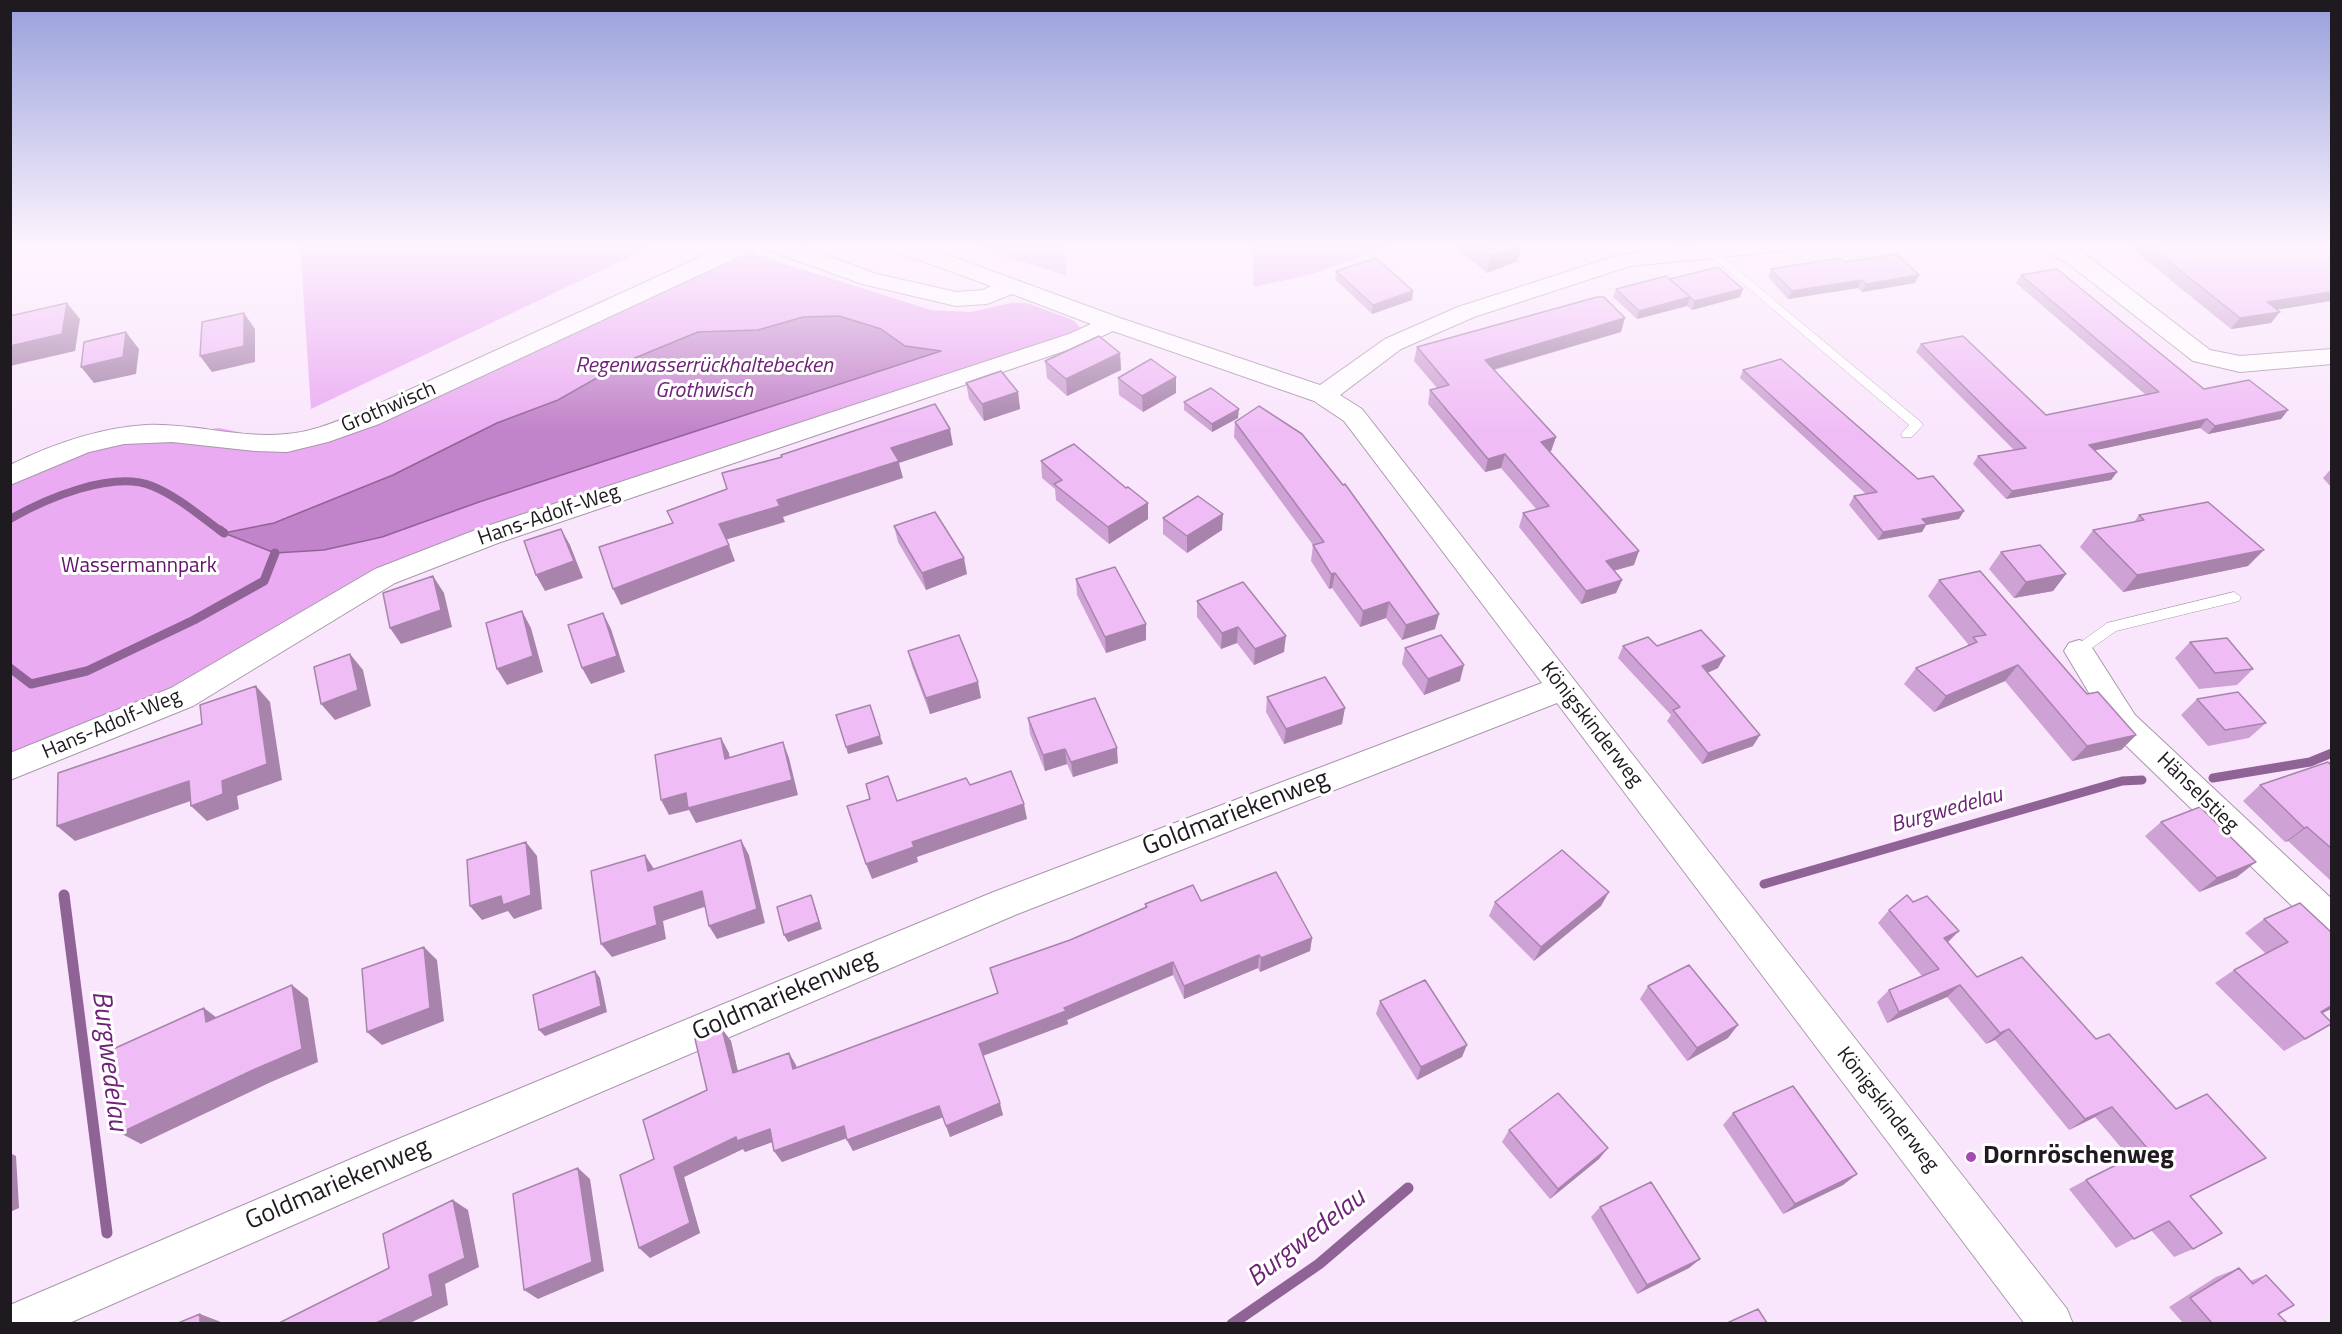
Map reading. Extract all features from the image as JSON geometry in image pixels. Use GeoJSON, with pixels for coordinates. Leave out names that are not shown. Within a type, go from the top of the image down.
{"type":"FeatureCollection","features":[{"type":"Feature","properties":{"kind":"street","name":"Grothwisch"},"geometry":{"type":"LineString","coordinates":[[10,476],[47,457],[90,441],[124,435],[163,432],[285,443],[316,438],[370,418],[612,306]]}},
{"type":"Feature","properties":{"kind":"street","name":"Königskinderweg"},"geometry":{"type":"LineString","coordinates":[[1068,306],[1323,395],[1353,415],[2052,1323]]}},
{"type":"Feature","properties":{"kind":"street"},"geometry":{"type":"LineString","coordinates":[[1323,395],[1393,344],[1484,306]]}},
{"type":"Feature","properties":{"kind":"street"},"geometry":{"type":"LineString","coordinates":[[2138,306],[2202,356],[2240,364],[2331,356]]}},
{"type":"Feature","properties":{"kind":"street","name":"Hans-Adolf-Weg"},"geometry":{"type":"LineString","coordinates":[[10,767],[182,697],[385,576],[488,536],[1065,343],[1112,323]]}},
{"type":"Feature","properties":{"kind":"street","name":"Hänselstieg"},"geometry":{"type":"LineString","coordinates":[[2079,651],[2124,724],[2331,922]]}},
{"type":"Feature","properties":{"kind":"street","name":"Goldmariekenweg"},"geometry":{"type":"LineString","coordinates":[[16,1323],[1003,904],[1563,688]]}},
{"type":"Feature","properties":{"kind":"lane"},"geometry":{"type":"LineString","coordinates":[[1777,306],[1917,425],[1907,434]]}},
{"type":"Feature","properties":{"kind":"lane"},"geometry":{"type":"LineString","coordinates":[[2079,651],[2112,627],[2234,597]]}},
{"type":"Feature","properties":{"kind":"green space"},"geometry":{"type":"Polygon","coordinates":[[[304,306],[526,306],[311,409],[304,306]]]}},
{"type":"Feature","properties":{"kind":"green space","name":"Wassermannpark"},"geometry":{"type":"Polygon","coordinates":[[[628,306],[919,306],[931,310],[970,312],[996,306],[1036,306],[1073,320],[1080,327],[1072,335],[388,570],[175,690],[11,756],[10,483],[93,449],[145,438],[219,428],[292,443],[332,439],[391,419],[628,306]]]}},
{"type":"Feature","properties":{"kind":"water","name":"Regenwasserrückhaltebecken Grothwisch"},"geometry":{"type":"Polygon","coordinates":[[[839,316],[881,329],[905,346],[941,351],[479,502],[382,537],[324,550],[275,553],[224,533],[274,523],[393,475],[497,423],[558,400],[625,362],[698,332],[758,330],[803,317],[839,316]]]}},
{"type":"Feature","properties":{"kind":"building"},"geometry":{"type":"Polygon","coordinates":[[[53,306],[66,306],[62,334],[10,346],[10,316],[53,306]]]}},
{"type":"Feature","properties":{"kind":"building"},"geometry":{"type":"Polygon","coordinates":[[[1564,306],[1613,306],[1625,318],[1485,360],[1556,437],[1541,442],[1639,551],[1606,561],[1622,580],[1586,591],[1523,513],[1549,506],[1505,454],[1488,459],[1430,390],[1449,385],[1417,347],[1564,306]]]}},
{"type":"Feature","properties":{"kind":"building"},"geometry":{"type":"Polygon","coordinates":[[[1634,306],[1656,306],[1639,311],[1634,306]]]}},
{"type":"Feature","properties":{"kind":"building"},"geometry":{"type":"Polygon","coordinates":[[[2058,306],[2103,306],[2204,389],[2249,380],[2288,410],[2215,426],[2207,419],[2089,445],[2117,472],[2012,491],[1978,456],[2026,448],[1921,344],[1963,336],[2046,415],[2159,392],[2058,306]]]}},
{"type":"Feature","properties":{"kind":"building"},"geometry":{"type":"Polygon","coordinates":[[[2225,306],[2273,306],[2280,312],[2240,318],[2225,306]]]}},
{"type":"Feature","properties":{"kind":"building"},"geometry":{"type":"Polygon","coordinates":[[[244,313],[244,346],[200,356],[202,322],[244,313]]]}},
{"type":"Feature","properties":{"kind":"building"},"geometry":{"type":"Polygon","coordinates":[[[126,332],[123,357],[81,367],[84,342],[126,332]]]}},
{"type":"Feature","properties":{"kind":"building"},"geometry":{"type":"Polygon","coordinates":[[[1099,336],[1120,353],[1066,379],[1045,361],[1099,336]]]}},
{"type":"Feature","properties":{"kind":"building"},"geometry":{"type":"Polygon","coordinates":[[[1151,359],[1176,377],[1142,396],[1118,378],[1151,359]]]}},
{"type":"Feature","properties":{"kind":"building"},"geometry":{"type":"Polygon","coordinates":[[[1781,359],[1918,479],[1933,476],[1964,511],[1922,519],[1927,524],[1883,532],[1854,496],[1877,492],[1743,370],[1781,359]]]}},
{"type":"Feature","properties":{"kind":"building"},"geometry":{"type":"Polygon","coordinates":[[[1001,371],[1018,392],[982,404],[966,383],[1001,371]]]}},
{"type":"Feature","properties":{"kind":"building"},"geometry":{"type":"Polygon","coordinates":[[[1211,388],[1239,409],[1212,424],[1184,402],[1211,388]]]}},
{"type":"Feature","properties":{"kind":"building"},"geometry":{"type":"Polygon","coordinates":[[[935,404],[950,429],[891,448],[899,461],[777,500],[780,506],[719,524],[729,545],[613,589],[599,547],[673,523],[667,511],[727,489],[722,473],[782,457],[781,455],[935,404]]]}},
{"type":"Feature","properties":{"kind":"building"},"geometry":{"type":"Polygon","coordinates":[[[1259,406],[1302,434],[1343,485],[1345,484],[1439,614],[1406,625],[1389,602],[1363,611],[1335,573],[1331,574],[1313,545],[1324,542],[1235,422],[1259,406]]]}},
{"type":"Feature","properties":{"kind":"building"},"geometry":{"type":"Polygon","coordinates":[[[1074,444],[1126,488],[1128,487],[1148,503],[1108,527],[1054,484],[1062,480],[1041,461],[1074,444]]]}},
{"type":"Feature","properties":{"kind":"building"},"geometry":{"type":"Polygon","coordinates":[[[1198,496],[1223,514],[1187,536],[1163,518],[1198,496]]]}},
{"type":"Feature","properties":{"kind":"building"},"geometry":{"type":"Polygon","coordinates":[[[2208,502],[2264,550],[2137,575],[2093,530],[2144,520],[2139,515],[2208,502]]]}},
{"type":"Feature","properties":{"kind":"building"},"geometry":{"type":"Polygon","coordinates":[[[935,512],[964,558],[922,573],[894,526],[935,512]]]}},
{"type":"Feature","properties":{"kind":"building"},"geometry":{"type":"Polygon","coordinates":[[[561,529],[574,561],[536,575],[524,541],[561,529]]]}},
{"type":"Feature","properties":{"kind":"building"},"geometry":{"type":"Polygon","coordinates":[[[2040,545],[2066,574],[2026,582],[2001,552],[2040,545]]]}},
{"type":"Feature","properties":{"kind":"building"},"geometry":{"type":"Polygon","coordinates":[[[1115,567],[1146,624],[1105,637],[1076,579],[1115,567]]]}},
{"type":"Feature","properties":{"kind":"building"},"geometry":{"type":"Polygon","coordinates":[[[1980,571],[2087,694],[2098,692],[2136,735],[2087,746],[2018,665],[1946,696],[1916,668],[1977,642],[1973,637],[1986,635],[1939,580],[1980,571]]]}},
{"type":"Feature","properties":{"kind":"building"},"geometry":{"type":"Polygon","coordinates":[[[433,576],[441,610],[390,628],[383,593],[433,576]]]}},
{"type":"Feature","properties":{"kind":"building"},"geometry":{"type":"Polygon","coordinates":[[[1243,582],[1286,636],[1255,649],[1238,627],[1222,633],[1197,601],[1243,582]]]}},
{"type":"Feature","properties":{"kind":"building"},"geometry":{"type":"Polygon","coordinates":[[[522,611],[533,656],[497,669],[486,623],[522,611]]]}},
{"type":"Feature","properties":{"kind":"building"},"geometry":{"type":"Polygon","coordinates":[[[603,613],[617,656],[582,668],[568,625],[603,613]]]}},
{"type":"Feature","properties":{"kind":"building"},"geometry":{"type":"Polygon","coordinates":[[[1701,630],[1725,656],[1702,666],[1760,735],[1708,753],[1673,710],[1680,707],[1623,646],[1648,637],[1657,646],[1701,630]]]}},
{"type":"Feature","properties":{"kind":"building"},"geometry":{"type":"Polygon","coordinates":[[[959,635],[978,682],[926,698],[908,651],[959,635]]]}},
{"type":"Feature","properties":{"kind":"building"},"geometry":{"type":"Polygon","coordinates":[[[1441,635],[1464,665],[1428,679],[1405,648],[1441,635]]]}},
{"type":"Feature","properties":{"kind":"building"},"geometry":{"type":"Polygon","coordinates":[[[2227,638],[2253,669],[2215,673],[2190,642],[2227,638]]]}},
{"type":"Feature","properties":{"kind":"building"},"geometry":{"type":"Polygon","coordinates":[[[350,654],[358,690],[321,704],[314,667],[350,654]]]}},
{"type":"Feature","properties":{"kind":"building"},"geometry":{"type":"Polygon","coordinates":[[[1325,677],[1345,708],[1286,729],[1267,697],[1325,677]]]}},
{"type":"Feature","properties":{"kind":"building"},"geometry":{"type":"Polygon","coordinates":[[[256,686],[267,764],[222,781],[223,794],[191,806],[189,781],[57,826],[58,773],[202,724],[200,705],[256,686]]]}},
{"type":"Feature","properties":{"kind":"building"},"geometry":{"type":"Polygon","coordinates":[[[2238,692],[2266,723],[2225,730],[2197,699],[2238,692]]]}},
{"type":"Feature","properties":{"kind":"building"},"geometry":{"type":"Polygon","coordinates":[[[1095,698],[1117,748],[1071,762],[1065,749],[1043,755],[1028,718],[1095,698]]]}},
{"type":"Feature","properties":{"kind":"building"},"geometry":{"type":"Polygon","coordinates":[[[870,705],[880,736],[846,747],[836,715],[870,705]]]}},
{"type":"Feature","properties":{"kind":"building"},"geometry":{"type":"Polygon","coordinates":[[[721,738],[725,759],[783,742],[792,780],[688,808],[686,793],[661,800],[655,755],[721,738]]]}},
{"type":"Feature","properties":{"kind":"building"},"geometry":{"type":"Polygon","coordinates":[[[2328,762],[2331,765],[2331,848],[2307,827],[2304,828],[2260,785],[2328,762]]]}},
{"type":"Feature","properties":{"kind":"building"},"geometry":{"type":"Polygon","coordinates":[[[1011,771],[1024,804],[912,842],[914,847],[866,864],[847,806],[870,799],[866,784],[888,776],[897,801],[966,778],[970,785],[1011,771]]]}},
{"type":"Feature","properties":{"kind":"building"},"geometry":{"type":"Polygon","coordinates":[[[2200,807],[2256,862],[2217,878],[2161,822],[2200,807]]]}},
{"type":"Feature","properties":{"kind":"building"},"geometry":{"type":"Polygon","coordinates":[[[741,840],[757,909],[709,926],[702,891],[654,907],[657,925],[601,944],[591,871],[645,855],[648,871],[741,840]]]}},
{"type":"Feature","properties":{"kind":"building"},"geometry":{"type":"Polygon","coordinates":[[[526,842],[531,895],[503,905],[501,896],[470,906],[467,860],[526,842]]]}},
{"type":"Feature","properties":{"kind":"building"},"geometry":{"type":"Polygon","coordinates":[[[1562,850],[1609,892],[1541,947],[1495,902],[1562,850]]]}},
{"type":"Feature","properties":{"kind":"building"},"geometry":{"type":"Polygon","coordinates":[[[1276,872],[1312,938],[1261,958],[1259,955],[1184,986],[1173,962],[1064,1008],[1066,1011],[979,1044],[1000,1103],[946,1126],[939,1106],[847,1140],[844,1126],[774,1151],[770,1129],[737,1141],[736,1137],[674,1167],[690,1223],[639,1248],[620,1175],[654,1159],[643,1120],[707,1090],[695,1039],[722,1029],[733,1073],[789,1053],[793,1069],[998,993],[990,968],[1070,940],[1147,907],[1145,904],[1193,885],[1201,901],[1276,872]]]}},
{"type":"Feature","properties":{"kind":"building"},"geometry":{"type":"Polygon","coordinates":[[[811,895],[819,922],[784,935],[777,907],[811,895]]]}},
{"type":"Feature","properties":{"kind":"building"},"geometry":{"type":"Polygon","coordinates":[[[1907,895],[1913,902],[1927,896],[1959,931],[1944,938],[1977,977],[2022,957],[2096,1039],[2109,1034],[2176,1109],[2207,1094],[2266,1158],[2190,1196],[2222,1233],[2193,1249],[2169,1221],[2134,1239],[2086,1180],[2148,1149],[2112,1107],[2085,1119],[2009,1029],[2000,1033],[1960,985],[1899,1012],[1889,990],[1939,969],[1889,910],[1907,895]]]}},
{"type":"Feature","properties":{"kind":"building"},"geometry":{"type":"Polygon","coordinates":[[[2300,903],[2331,932],[2331,1006],[2321,1012],[2331,1024],[2305,1039],[2234,970],[2288,942],[2264,919],[2300,903]]]}},
{"type":"Feature","properties":{"kind":"building"},"geometry":{"type":"Polygon","coordinates":[[[424,947],[430,1008],[367,1032],[362,969],[424,947]]]}},
{"type":"Feature","properties":{"kind":"building"},"geometry":{"type":"Polygon","coordinates":[[[1689,965],[1738,1025],[1697,1048],[1648,986],[1689,965]]]}},
{"type":"Feature","properties":{"kind":"building"},"geometry":{"type":"Polygon","coordinates":[[[595,971],[601,1006],[539,1030],[533,995],[595,971]]]}},
{"type":"Feature","properties":{"kind":"building"},"geometry":{"type":"Polygon","coordinates":[[[1425,980],[1467,1045],[1421,1067],[1380,1001],[1425,980]]]}},
{"type":"Feature","properties":{"kind":"building"},"geometry":{"type":"Polygon","coordinates":[[[292,985],[302,1049],[120,1133],[111,1050],[204,1008],[206,1022],[292,985]]]}},
{"type":"Feature","properties":{"kind":"building"},"geometry":{"type":"Polygon","coordinates":[[[1793,1086],[1857,1174],[1795,1204],[1733,1113],[1793,1086]]]}},
{"type":"Feature","properties":{"kind":"building"},"geometry":{"type":"Polygon","coordinates":[[[1558,1093],[1608,1148],[1558,1189],[1509,1130],[1558,1093]]]}},
{"type":"Feature","properties":{"kind":"building"},"geometry":{"type":"Polygon","coordinates":[[[578,1168],[592,1262],[524,1290],[513,1194],[578,1168]]]}},
{"type":"Feature","properties":{"kind":"building"},"geometry":{"type":"Polygon","coordinates":[[[1651,1182],[1700,1259],[1647,1285],[1600,1207],[1651,1182]]]}},
{"type":"Feature","properties":{"kind":"building"},"geometry":{"type":"Polygon","coordinates":[[[453,1200],[465,1258],[429,1275],[433,1296],[376,1323],[279,1323],[389,1268],[383,1234],[453,1200]]]}},
{"type":"Feature","properties":{"kind":"building"},"geometry":{"type":"Polygon","coordinates":[[[2239,1268],[2253,1284],[2266,1275],[2294,1305],[2278,1314],[2287,1323],[2212,1323],[2190,1298],[2239,1268]]]}},
{"type":"Feature","properties":{"kind":"building"},"geometry":{"type":"Polygon","coordinates":[[[1758,1309],[1767,1323],[1727,1323],[1758,1309]]]}},
{"type":"Feature","properties":{"kind":"building"},"geometry":{"type":"Polygon","coordinates":[[[200,1314],[200,1323],[178,1323],[200,1314]]]}},
{"type":"Feature","properties":{"kind":"waterway"},"geometry":{"type":"LineString","coordinates":[[10,519],[41,503],[79,489],[99,484],[136,482],[152,486],[170,495],[222,532]]}},
{"type":"Feature","properties":{"kind":"waterway"},"geometry":{"type":"LineString","coordinates":[[220,530],[224,533]]}},
{"type":"Feature","properties":{"kind":"waterway"},"geometry":{"type":"LineString","coordinates":[[10,668],[31,684],[87,671],[194,620],[264,581],[275,553]]}},
{"type":"Feature","properties":{"kind":"waterway","name":"Burgwedelau"},"geometry":{"type":"LineString","coordinates":[[2213,778],[2310,762],[2332,753]]}},
{"type":"Feature","properties":{"kind":"waterway","name":"Burgwedelau"},"geometry":{"type":"LineString","coordinates":[[1764,884],[2122,781],[2142,780]]}},
{"type":"Feature","properties":{"kind":"waterway","name":"Burgwedelau"},"geometry":{"type":"LineString","coordinates":[[64,895],[107,1233]]}},
{"type":"Feature","properties":{"kind":"waterway","name":"Burgwedelau"},"geometry":{"type":"LineString","coordinates":[[1232,1324],[1319,1264],[1408,1188]]}},
{"type":"Feature","properties":{"kind":"place","name":"Dornröschenweg"},"geometry":{"type":"Point","coordinates":[1971,1157]}}]}
